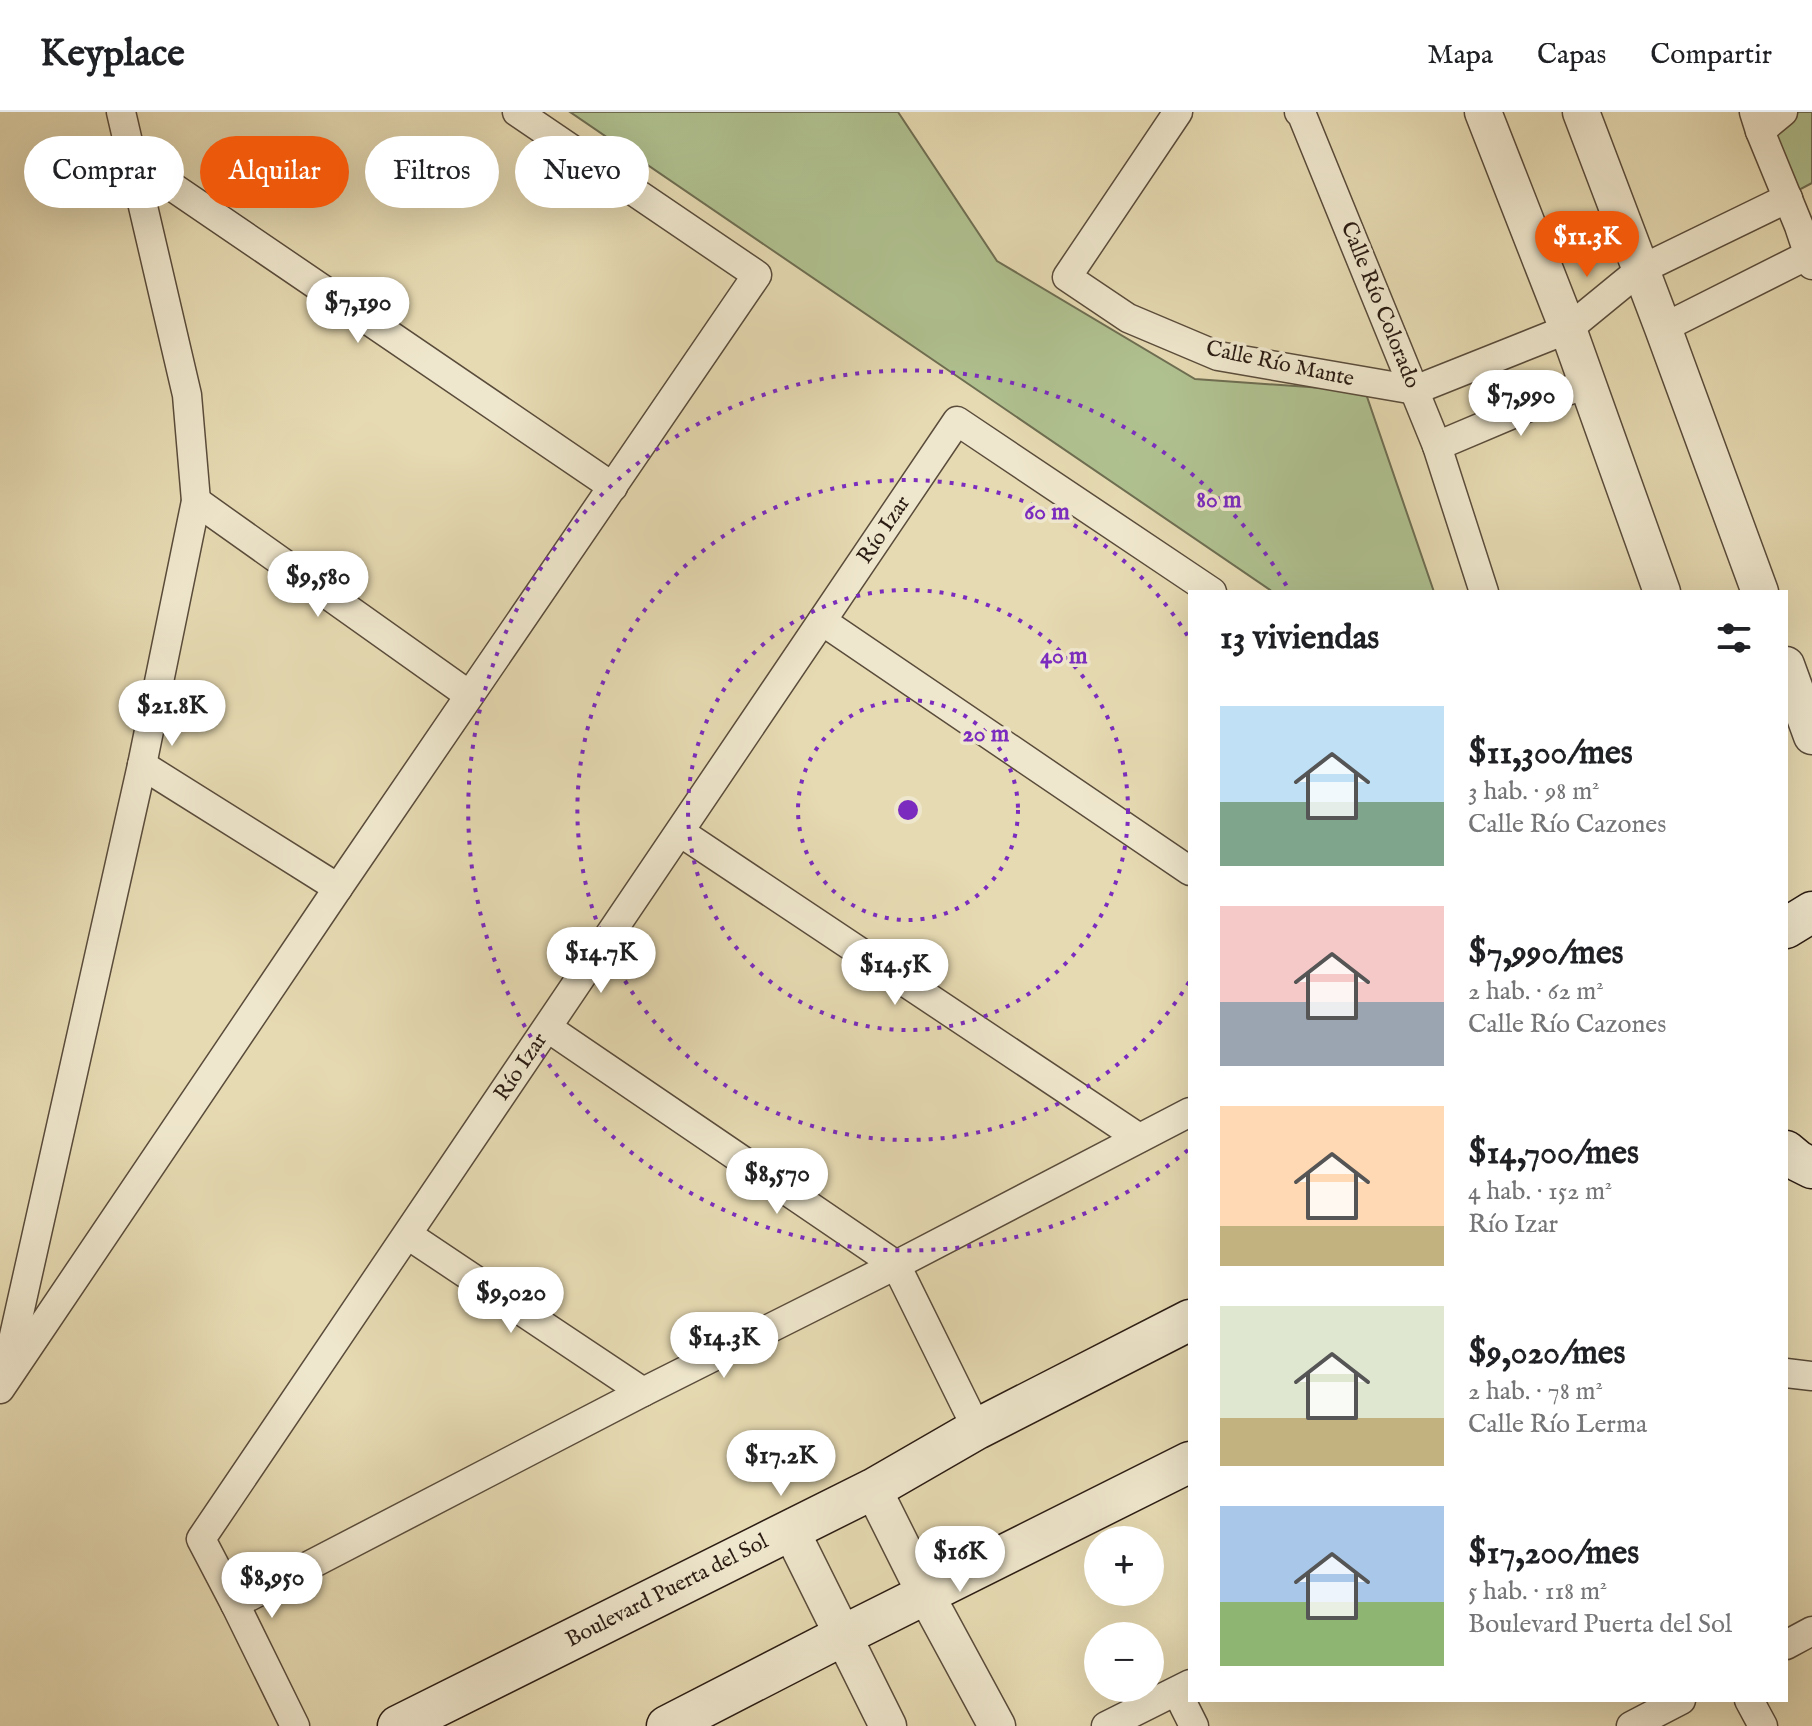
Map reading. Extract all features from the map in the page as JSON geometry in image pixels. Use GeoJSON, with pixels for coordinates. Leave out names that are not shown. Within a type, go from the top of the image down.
{"type":"FeatureCollection","features":[{"type":"Feature","properties":{"kind":"main road"},"geometry":{"type":"LineString","coordinates":[[1788,927],[1812,912]]}},
{"type":"Feature","properties":{"kind":"main road","name":"Boulevard Puerta del Sol"},"geometry":{"type":"LineString","coordinates":[[398,1726],[873,1489],[977,1429],[1188,1321]]}},
{"type":"Feature","properties":{"kind":"main road"},"geometry":{"type":"LineString","coordinates":[[667,1726],[1188,1463]]}},
{"type":"Feature","properties":{"kind":"street"},"geometry":{"type":"LineString","coordinates":[[121,112],[127,136]]}},
{"type":"Feature","properties":{"kind":"street"},"geometry":{"type":"LineString","coordinates":[[2,1386],[757,275],[517,112]]}},
{"type":"Feature","properties":{"kind":"street","name":"Calle Río Mante"},"geometry":{"type":"LineString","coordinates":[[1178,112],[1067,277],[1128,318],[1218,356],[1415,390]]}},
{"type":"Feature","properties":{"kind":"street","name":"Calle Río Colorado"},"geometry":{"type":"LineString","coordinates":[[1299,112],[1437,446],[1483,590]]}},
{"type":"Feature","properties":{"kind":"street"},"geometry":{"type":"LineString","coordinates":[[1483,112],[1568,329],[1661,590]]}},
{"type":"Feature","properties":{"kind":"street"},"geometry":{"type":"LineString","coordinates":[[1581,112],[1759,590]]}},
{"type":"Feature","properties":{"kind":"street"},"geometry":{"type":"LineString","coordinates":[[1663,328],[1810,260],[1806,223],[1788,198],[1757,121],[1783,112]]}},
{"type":"Feature","properties":{"kind":"street"},"geometry":{"type":"LineString","coordinates":[[184,195],[613,487]]}},
{"type":"Feature","properties":{"kind":"street"},"geometry":{"type":"LineString","coordinates":[[1415,390],[1568,329],[1640,270],[1788,198]]}},
{"type":"Feature","properties":{"kind":"street"},"geometry":{"type":"LineString","coordinates":[[2,1386],[142,765],[196,501],[187,395],[144,208]]}},
{"type":"Feature","properties":{"kind":"street"},"geometry":{"type":"LineString","coordinates":[[1437,446],[1586,383]]}},
{"type":"Feature","properties":{"kind":"street","name":"Río Izar"},"geometry":{"type":"LineString","coordinates":[[295,1726],[201,1539],[957,421],[1209,590]]}},
{"type":"Feature","properties":{"kind":"street"},"geometry":{"type":"LineString","coordinates":[[196,501],[469,695]]}},
{"type":"Feature","properties":{"kind":"street"},"geometry":{"type":"LineString","coordinates":[[822,621],[1188,870]]}},
{"type":"Feature","properties":{"kind":"street"},"geometry":{"type":"LineString","coordinates":[[1788,670],[1812,736]]}},
{"type":"Feature","properties":{"kind":"street"},"geometry":{"type":"LineString","coordinates":[[142,765],[338,888]]}},
{"type":"Feature","properties":{"kind":"street"},"geometry":{"type":"LineString","coordinates":[[680,832],[1139,1138]]}},
{"type":"Feature","properties":{"kind":"street"},"geometry":{"type":"LineString","coordinates":[[548,1028],[896,1265],[977,1429]]}},
{"type":"Feature","properties":{"kind":"street"},"geometry":{"type":"LineString","coordinates":[[235,1604],[1188,1113]]}},
{"type":"Feature","properties":{"kind":"street"},"geometry":{"type":"LineString","coordinates":[[408,1235],[643,1392]]}},
{"type":"Feature","properties":{"kind":"street"},"geometry":{"type":"LineString","coordinates":[[1788,1373],[1812,1376]]}},
{"type":"Feature","properties":{"kind":"street"},"geometry":{"type":"LineString","coordinates":[[873,1489],[997,1726]]}},
{"type":"Feature","properties":{"kind":"street"},"geometry":{"type":"LineString","coordinates":[[790,1529],[888,1726]]}},
{"type":"Feature","properties":{"kind":"street"},"geometry":{"type":"LineString","coordinates":[[1788,1644],[1812,1631]]}},
{"type":"Feature","properties":{"kind":"street"},"geometry":{"type":"LineString","coordinates":[[1106,1726],[1183,1688],[1194,1726]]}},
{"type":"Feature","properties":{"kind":"street"},"geometry":{"type":"LineString","coordinates":[[1631,1726],[1677,1702]]}},
{"type":"Feature","properties":{"kind":"street"},"geometry":{"type":"LineString","coordinates":[[1750,1702],[1763,1726]]}},
{"type":"Feature","properties":{"kind":"green space"},"geometry":{"type":"Polygon","coordinates":[[[570,112],[898,112],[997,261],[1195,379],[1365,391],[1433,590],[1270,590],[649,166],[649,136],[605,136],[570,112]]]}},
{"type":"Feature","properties":{"kind":"green space"},"geometry":{"type":"Polygon","coordinates":[[[1788,112],[1812,112],[1812,183],[1797,191],[1767,144],[1788,112]]]}}]}
